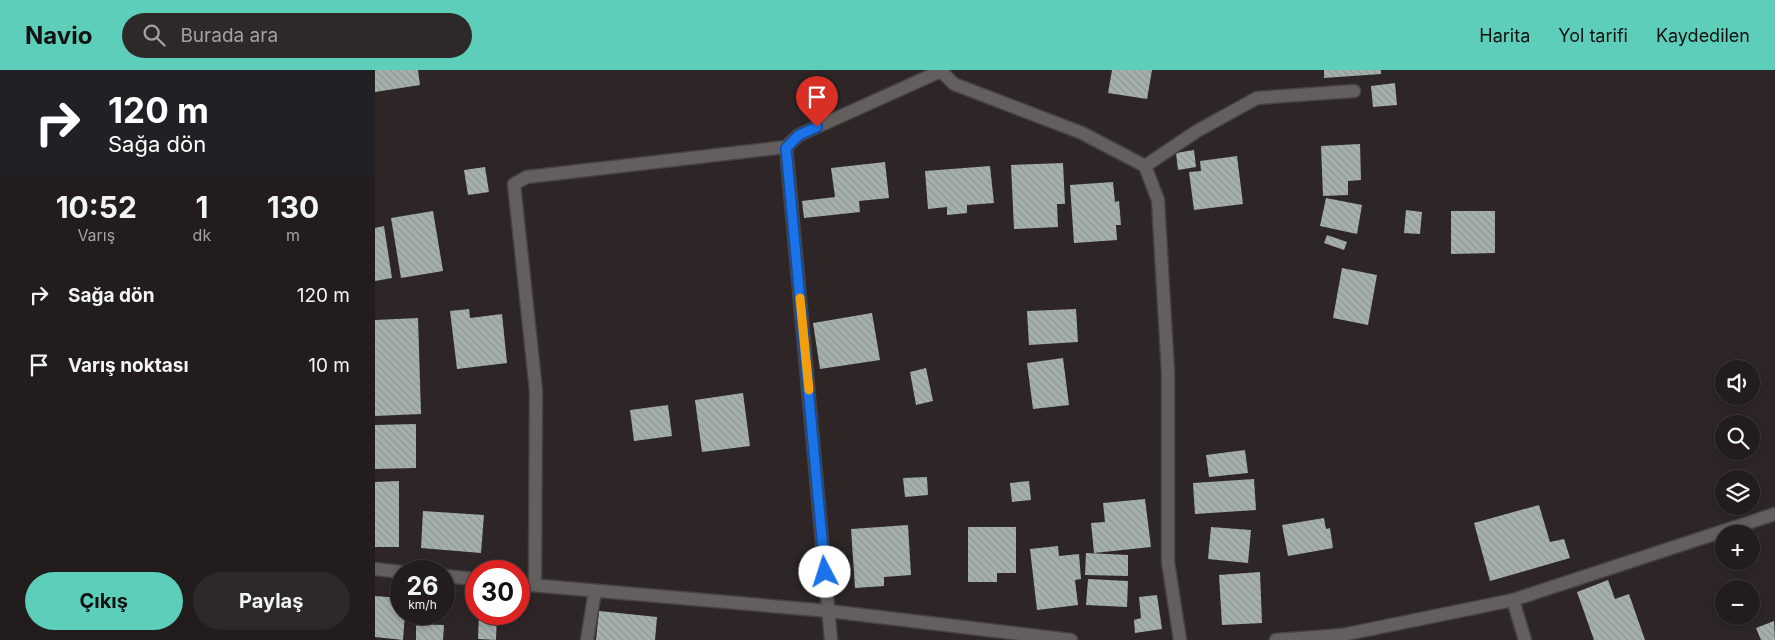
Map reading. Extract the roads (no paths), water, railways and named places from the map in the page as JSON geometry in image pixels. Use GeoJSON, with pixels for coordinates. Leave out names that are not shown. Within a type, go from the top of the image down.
{"type":"FeatureCollection","features":[{"type":"Feature","properties":{"kind":"street"},"geometry":{"type":"LineString","coordinates":[[535,585],[536,391],[514,184],[527,177],[786,148],[799,135],[940,70],[954,84],[1082,133],[1145,166],[1158,200],[1167,373],[1168,562],[1180,640]]}},
{"type":"Feature","properties":{"kind":"street"},"geometry":{"type":"LineString","coordinates":[[1145,166],[1197,131],[1257,98],[1354,91]]}},
{"type":"Feature","properties":{"kind":"street"},"geometry":{"type":"LineString","coordinates":[[786,148],[831,640]]}},
{"type":"Feature","properties":{"kind":"street"},"geometry":{"type":"LineString","coordinates":[[1276,640],[1343,635],[1513,600],[1775,514]]}},
{"type":"Feature","properties":{"kind":"street"},"geometry":{"type":"LineString","coordinates":[[375,569],[390,571]]}},
{"type":"Feature","properties":{"kind":"street"},"geometry":{"type":"LineString","coordinates":[[530,585],[829,611],[1071,640]]}},
{"type":"Feature","properties":{"kind":"street"},"geometry":{"type":"LineString","coordinates":[[587,640],[595,591]]}},
{"type":"Feature","properties":{"kind":"street"},"geometry":{"type":"LineString","coordinates":[[1513,600],[1525,640]]}}]}
